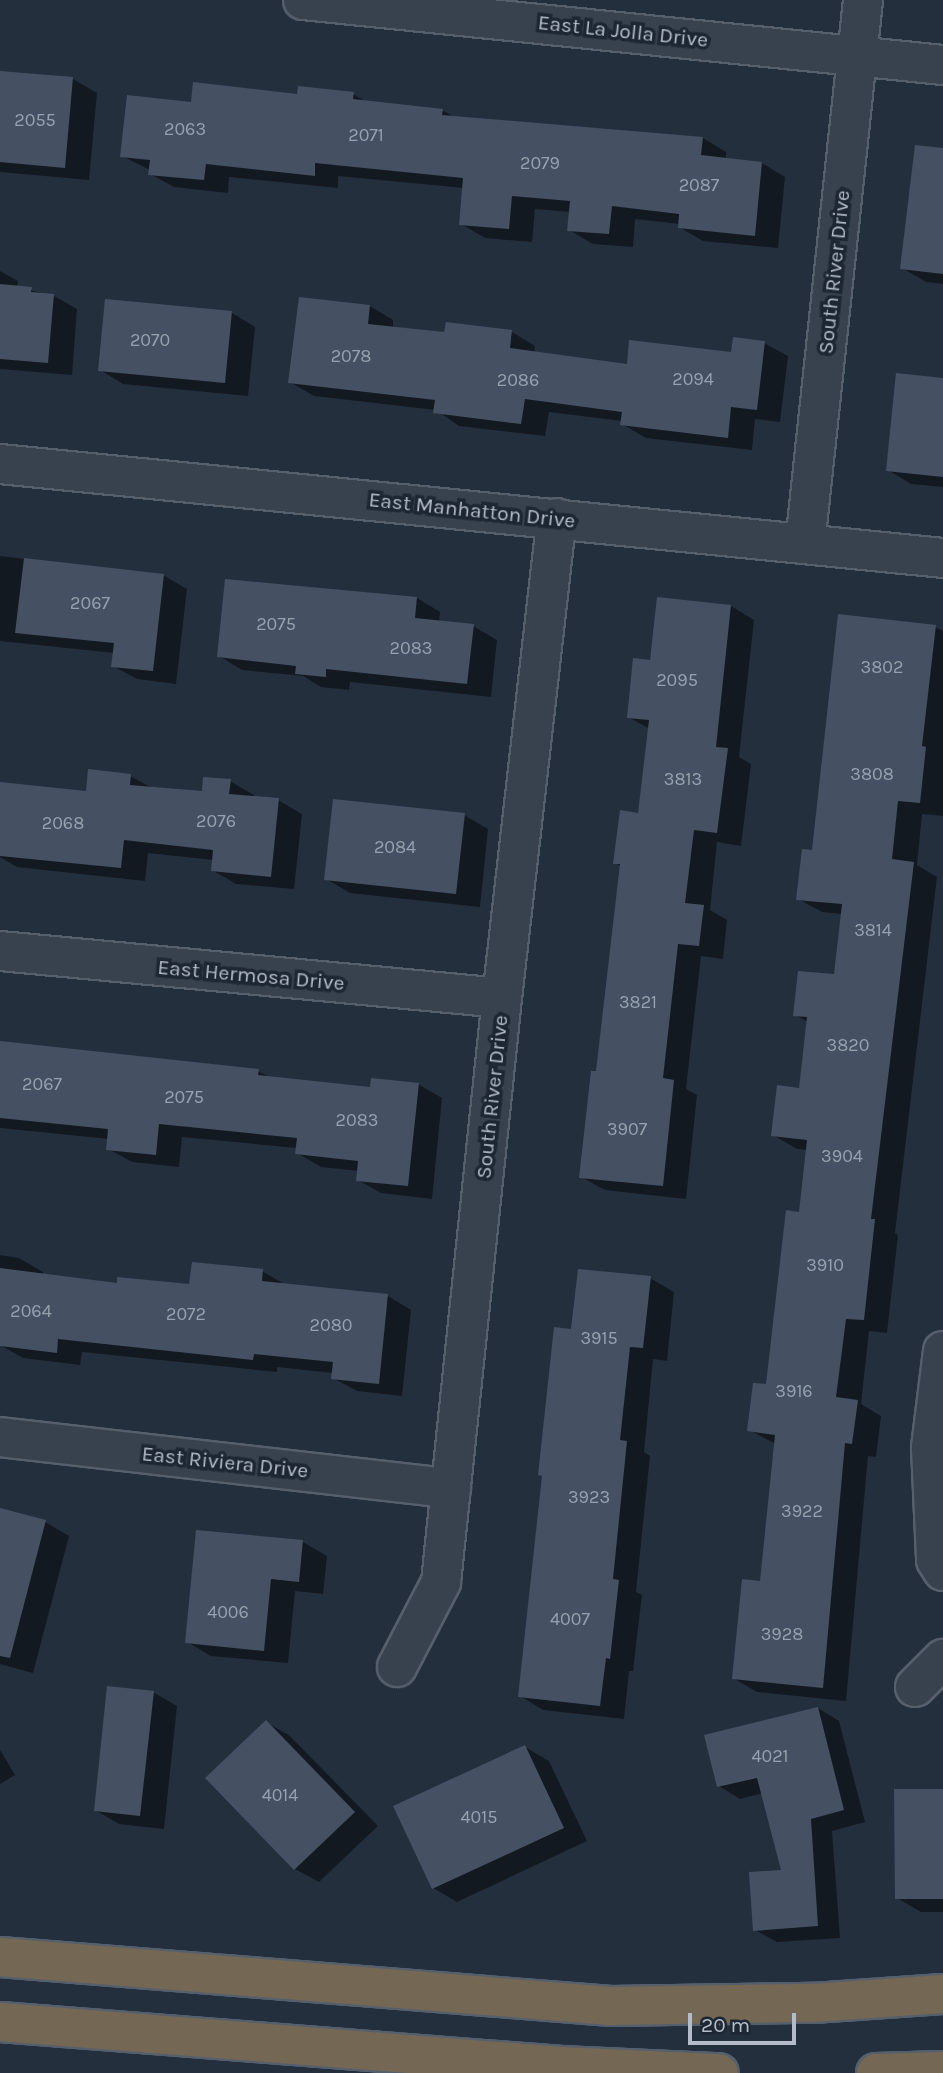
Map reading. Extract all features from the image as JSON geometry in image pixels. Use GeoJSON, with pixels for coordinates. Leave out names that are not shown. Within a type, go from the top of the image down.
{"type":"FeatureCollection","features":[{"type":"Feature","properties":{"kind":"highway"},"geometry":{"type":"LineString","coordinates":[[0,1957],[611,2006],[801,2004],[943,1994]]}},
{"type":"Feature","properties":{"kind":"highway"},"geometry":{"type":"LineString","coordinates":[[0,2022],[562,2066],[719,2073]]}},
{"type":"Feature","properties":{"kind":"highway"},"geometry":{"type":"LineString","coordinates":[[876,2073],[943,2071]]}},
{"type":"Feature","properties":{"kind":"street","name":"East La Jolla Drive"},"geometry":{"type":"LineString","coordinates":[[303,0],[856,54],[943,65]]}},
{"type":"Feature","properties":{"kind":"street","name":"South River Drive"},"geometry":{"type":"LineString","coordinates":[[805,544],[863,0]]}},
{"type":"Feature","properties":{"kind":"street","name":"East Manhatton Drive"},"geometry":{"type":"LineString","coordinates":[[0,464],[943,558]]}},
{"type":"Feature","properties":{"kind":"street","name":"South River Drive"},"geometry":{"type":"LineString","coordinates":[[397,1667],[441,1582],[502,998],[557,518]]}},
{"type":"Feature","properties":{"kind":"street","name":"East Hermosa Drive"},"geometry":{"type":"LineString","coordinates":[[0,951],[502,998]]}},
{"type":"Feature","properties":{"kind":"street"},"geometry":{"type":"LineString","coordinates":[[943,1351],[931,1448],[936,1560],[943,1571]]}},
{"type":"Feature","properties":{"kind":"street","name":"East Riviera Drive"},"geometry":{"type":"LineString","coordinates":[[0,1437],[451,1488]]}},
{"type":"Feature","properties":{"kind":"street"},"geometry":{"type":"LineString","coordinates":[[915,1687],[943,1659]]}},
{"type":"Feature","properties":{"kind":"building"},"geometry":{"type":"Polygon","coordinates":[[[0,71],[73,77],[65,168],[0,162],[0,71]]]}},
{"type":"Feature","properties":{"kind":"building"},"geometry":{"type":"Polygon","coordinates":[[[193,82],[297,94],[298,86],[354,92],[353,99],[443,109],[442,115],[703,137],[701,155],[762,162],[755,236],[678,228],[679,214],[612,206],[609,234],[567,231],[570,201],[512,196],[509,229],[459,225],[463,178],[315,163],[315,176],[206,164],[204,180],[148,175],[150,160],[120,157],[127,95],[191,102],[193,82]]]}},
{"type":"Feature","properties":{"kind":"building"},"geometry":{"type":"Polygon","coordinates":[[[915,145],[943,148],[943,274],[900,269],[915,145]]]}},
{"type":"Feature","properties":{"kind":"building"},"geometry":{"type":"Polygon","coordinates":[[[0,284],[32,287],[31,292],[54,294],[48,363],[0,359],[0,284]]]}},
{"type":"Feature","properties":{"kind":"building"},"geometry":{"type":"Polygon","coordinates":[[[299,297],[370,305],[368,324],[444,332],[446,322],[512,330],[510,348],[627,364],[629,340],[731,352],[733,337],[765,341],[757,410],[731,407],[728,438],[620,425],[622,412],[525,399],[521,424],[433,413],[435,400],[288,383],[299,297]]]}},
{"type":"Feature","properties":{"kind":"building"},"geometry":{"type":"Polygon","coordinates":[[[105,299],[232,311],[225,383],[98,371],[105,299]]]}},
{"type":"Feature","properties":{"kind":"building"},"geometry":{"type":"Polygon","coordinates":[[[896,373],[943,378],[943,477],[886,471],[896,373]]]}},
{"type":"Feature","properties":{"kind":"building"},"geometry":{"type":"Polygon","coordinates":[[[24,558],[164,574],[153,671],[111,667],[114,643],[15,633],[24,558]]]}},
{"type":"Feature","properties":{"kind":"building"},"geometry":{"type":"Polygon","coordinates":[[[225,579],[417,597],[415,618],[474,624],[467,684],[326,669],[326,677],[295,674],[296,666],[217,657],[225,579]]]}},
{"type":"Feature","properties":{"kind":"building"},"geometry":{"type":"Polygon","coordinates":[[[657,597],[731,605],[716,747],[728,748],[717,833],[694,830],[685,903],[704,905],[699,946],[678,944],[663,1078],[674,1080],[663,1186],[579,1178],[591,1071],[596,1071],[620,864],[613,864],[620,810],[638,813],[649,720],[627,718],[633,658],[650,660],[657,597]]]}},
{"type":"Feature","properties":{"kind":"building"},"geometry":{"type":"Polygon","coordinates":[[[838,614],[936,625],[922,746],[926,747],[920,803],[898,801],[892,859],[914,862],[871,1219],[875,1219],[864,1320],[846,1319],[836,1397],[858,1400],[852,1444],[845,1443],[823,1688],[732,1679],[742,1579],[760,1581],[775,1435],[747,1431],[753,1383],[766,1384],[786,1210],[799,1212],[807,1140],[771,1136],[777,1085],[799,1088],[807,1017],[793,1016],[798,971],[834,974],[842,904],[796,900],[802,849],[812,850],[838,614]]]}},
{"type":"Feature","properties":{"kind":"building"},"geometry":{"type":"Polygon","coordinates":[[[88,769],[131,774],[130,785],[202,791],[203,777],[231,779],[229,794],[279,798],[271,877],[211,871],[213,850],[124,840],[121,868],[0,856],[0,782],[86,791],[88,769]]]}},
{"type":"Feature","properties":{"kind":"building"},"geometry":{"type":"Polygon","coordinates":[[[333,799],[465,813],[456,894],[324,880],[333,799]]]}},
{"type":"Feature","properties":{"kind":"building"},"geometry":{"type":"Polygon","coordinates":[[[0,1041],[259,1069],[258,1075],[370,1087],[371,1078],[419,1083],[408,1186],[356,1181],[358,1161],[295,1154],[297,1138],[159,1124],[156,1155],[106,1150],[108,1129],[0,1118],[0,1041]]]}},
{"type":"Feature","properties":{"kind":"building"},"geometry":{"type":"Polygon","coordinates":[[[192,1262],[263,1269],[262,1281],[388,1294],[379,1384],[331,1379],[333,1362],[254,1354],[253,1360],[58,1339],[57,1353],[0,1346],[0,1268],[117,1283],[117,1277],[189,1284],[192,1262]]]}},
{"type":"Feature","properties":{"kind":"building"},"geometry":{"type":"Polygon","coordinates":[[[578,1269],[651,1276],[643,1348],[630,1347],[620,1440],[627,1441],[613,1579],[619,1580],[610,1659],[606,1658],[600,1706],[518,1697],[542,1476],[538,1475],[554,1327],[571,1329],[578,1269]]]}},
{"type":"Feature","properties":{"kind":"building"},"geometry":{"type":"Polygon","coordinates":[[[0,1508],[46,1520],[10,1658],[0,1656],[0,1508]]]}},
{"type":"Feature","properties":{"kind":"building"},"geometry":{"type":"Polygon","coordinates":[[[196,1530],[303,1540],[299,1582],[271,1579],[264,1651],[185,1643],[196,1530]]]}},
{"type":"Feature","properties":{"kind":"building"},"geometry":{"type":"Polygon","coordinates":[[[107,1686],[154,1691],[140,1816],[94,1811],[107,1686]]]}},
{"type":"Feature","properties":{"kind":"building"},"geometry":{"type":"Polygon","coordinates":[[[818,1707],[844,1810],[811,1819],[818,1926],[753,1931],[749,1872],[781,1870],[757,1778],[717,1787],[704,1735],[818,1707]]]}},
{"type":"Feature","properties":{"kind":"building"},"geometry":{"type":"Polygon","coordinates":[[[266,1720],[355,1812],[294,1870],[205,1778],[266,1720]]]}},
{"type":"Feature","properties":{"kind":"building"},"geometry":{"type":"Polygon","coordinates":[[[525,1745],[564,1828],[432,1889],[393,1806],[525,1745]]]}},
{"type":"Feature","properties":{"kind":"building"},"geometry":{"type":"Polygon","coordinates":[[[894,1789],[943,1789],[943,1899],[895,1899],[894,1789]]]}}]}
